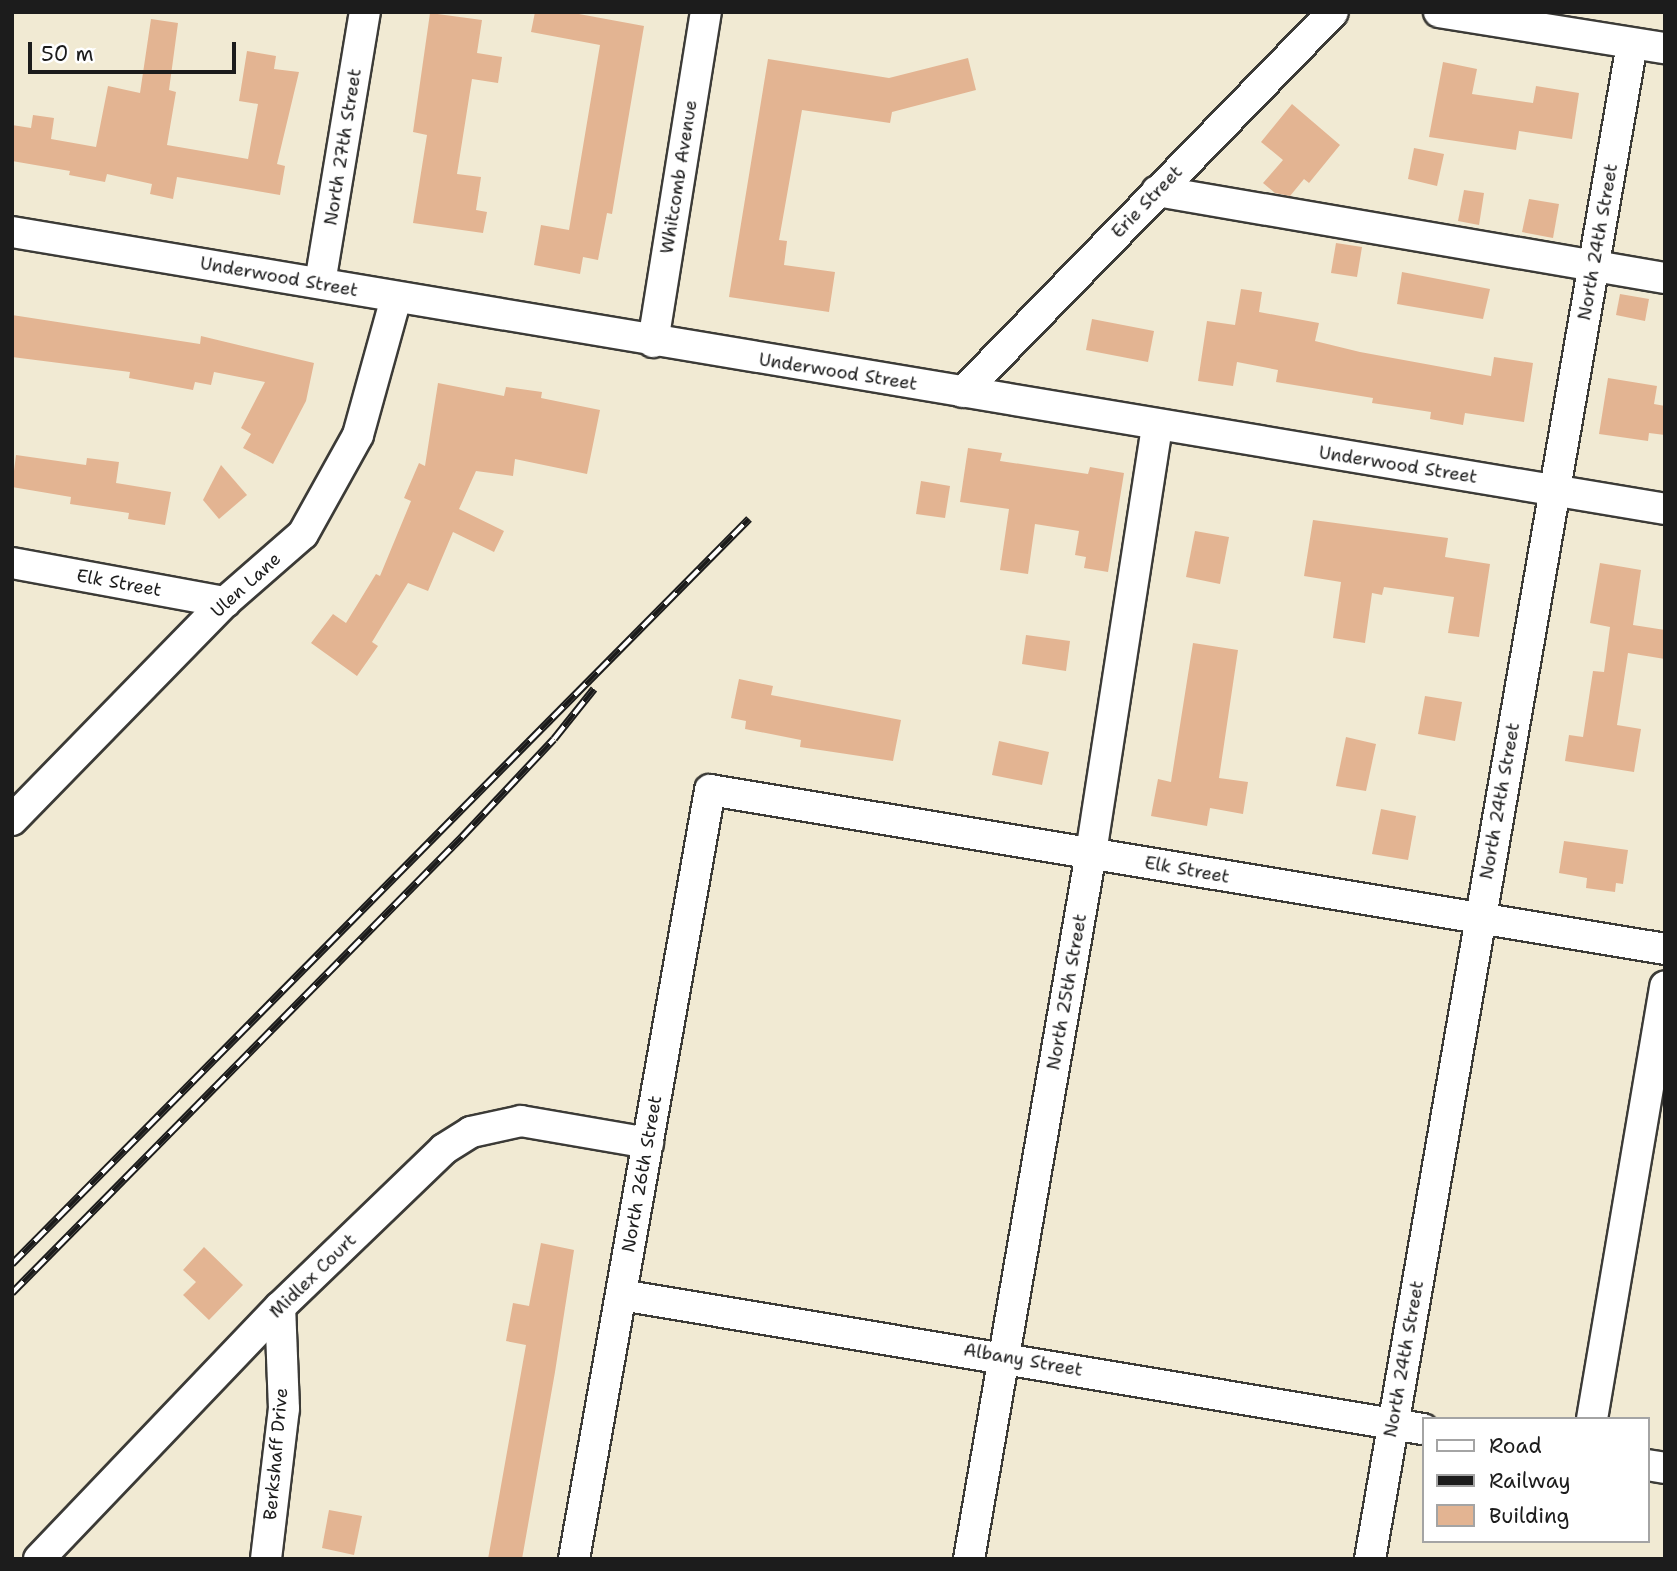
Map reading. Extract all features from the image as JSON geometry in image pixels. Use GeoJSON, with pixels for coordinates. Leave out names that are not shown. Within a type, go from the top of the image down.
{"type":"FeatureCollection","features":[{"type":"Feature","properties":{"kind":"street","name":"North 27th Street"},"geometry":{"type":"LineString","coordinates":[[320,283],[365,12]]}},
{"type":"Feature","properties":{"kind":"street","name":"Whitcomb Avenue"},"geometry":{"type":"LineString","coordinates":[[653,342],[706,12]]}},
{"type":"Feature","properties":{"kind":"street","name":"Erie Street"},"geometry":{"type":"LineString","coordinates":[[963,392],[1333,12]]}},
{"type":"Feature","properties":{"kind":"street"},"geometry":{"type":"LineString","coordinates":[[1439,12],[1665,48]]}},
{"type":"Feature","properties":{"kind":"street","name":"North 24th Street"},"geometry":{"type":"LineString","coordinates":[[1370,1559],[1632,43]]}},
{"type":"Feature","properties":{"kind":"street"},"geometry":{"type":"LineString","coordinates":[[1157,191],[1665,278]]}},
{"type":"Feature","properties":{"kind":"street","name":"Underwood Street"},"geometry":{"type":"LineString","coordinates":[[12,232],[653,342],[1665,509]]}},
{"type":"Feature","properties":{"kind":"street","name":"Ulen Lane"},"geometry":{"type":"LineString","coordinates":[[12,820],[225,602],[303,534],[358,435],[396,298]]}},
{"type":"Feature","properties":{"kind":"street","name":"North 25th Street"},"geometry":{"type":"LineString","coordinates":[[970,1559],[1091,853],[1157,425]]}},
{"type":"Feature","properties":{"kind":"street","name":"Elk Street"},"geometry":{"type":"LineString","coordinates":[[12,563],[225,602]]}},
{"type":"Feature","properties":{"kind":"street","name":"Elk Street"},"geometry":{"type":"LineString","coordinates":[[710,790],[1665,948]]}},
{"type":"Feature","properties":{"kind":"street","name":"North 26th Street"},"geometry":{"type":"LineString","coordinates":[[574,1559],[710,790]]}},
{"type":"Feature","properties":{"kind":"street"},"geometry":{"type":"LineString","coordinates":[[1592,1417],[1665,986]]}},
{"type":"Feature","properties":{"kind":"street","name":"Midlex Court"},"geometry":{"type":"LineString","coordinates":[[39,1559],[280,1307],[444,1149],[471,1132],[521,1121],[648,1143]]}},
{"type":"Feature","properties":{"kind":"street","name":"Albany Street"},"geometry":{"type":"LineString","coordinates":[[621,1294],[1422,1429]]}},
{"type":"Feature","properties":{"kind":"street","name":"Berkshaff Drive"},"geometry":{"type":"LineString","coordinates":[[266,1559],[284,1409],[280,1307]]}},
{"type":"Feature","properties":{"kind":"building"},"geometry":{"type":"Polygon","coordinates":[[[535,12],[568,12],[644,26],[612,214],[607,213],[598,260],[583,257],[580,274],[534,265],[541,225],[569,230],[600,45],[531,32],[535,12]]]}},
{"type":"Feature","properties":{"kind":"building"},"geometry":{"type":"Polygon","coordinates":[[[430,13],[482,20],[477,53],[502,57],[498,83],[472,79],[457,174],[481,177],[476,210],[487,212],[483,233],[413,223],[427,135],[413,132],[430,13]]]}},
{"type":"Feature","properties":{"kind":"building"},"geometry":{"type":"Polygon","coordinates":[[[151,19],[178,23],[169,90],[176,92],[167,145],[248,159],[258,104],[239,101],[247,51],[276,56],[274,69],[299,72],[277,164],[285,166],[280,195],[177,177],[173,199],[150,194],[152,184],[107,174],[105,182],[69,175],[70,171],[12,161],[12,125],[31,128],[33,115],[54,118],[51,139],[96,147],[108,86],[140,93],[151,19]]]}},
{"type":"Feature","properties":{"kind":"building"},"geometry":{"type":"Polygon","coordinates":[[[968,58],[976,90],[892,112],[890,123],[802,110],[779,240],[787,241],[784,265],[835,272],[829,312],[729,297],[768,59],[889,78],[968,58]]]}},
{"type":"Feature","properties":{"kind":"building"},"geometry":{"type":"Polygon","coordinates":[[[1443,62],[1477,69],[1472,94],[1533,103],[1536,86],[1579,93],[1572,139],[1519,131],[1516,150],[1429,137],[1443,62]]]}},
{"type":"Feature","properties":{"kind":"building"},"geometry":{"type":"Polygon","coordinates":[[[1292,104],[1340,145],[1309,183],[1304,179],[1290,196],[1275,193],[1263,183],[1283,160],[1261,142],[1292,104]]]}},
{"type":"Feature","properties":{"kind":"building"},"geometry":{"type":"Polygon","coordinates":[[[1414,148],[1444,154],[1437,186],[1408,179],[1414,148]]]}},
{"type":"Feature","properties":{"kind":"building"},"geometry":{"type":"Polygon","coordinates":[[[1464,190],[1484,193],[1479,225],[1458,221],[1464,190]]]}},
{"type":"Feature","properties":{"kind":"building"},"geometry":{"type":"Polygon","coordinates":[[[1529,199],[1559,204],[1553,238],[1522,232],[1529,199]]]}},
{"type":"Feature","properties":{"kind":"building"},"geometry":{"type":"Polygon","coordinates":[[[1336,243],[1362,247],[1357,277],[1331,273],[1336,243]]]}},
{"type":"Feature","properties":{"kind":"building"},"geometry":{"type":"Polygon","coordinates":[[[1402,272],[1490,289],[1483,319],[1397,304],[1402,272]]]}},
{"type":"Feature","properties":{"kind":"building"},"geometry":{"type":"Polygon","coordinates":[[[1241,289],[1262,292],[1259,312],[1319,323],[1315,341],[1491,376],[1494,357],[1533,363],[1524,422],[1465,413],[1463,425],[1430,419],[1431,412],[1372,403],[1373,398],[1276,382],[1278,370],[1237,362],[1233,386],[1198,381],[1207,321],[1235,325],[1241,289]]]}},
{"type":"Feature","properties":{"kind":"building"},"geometry":{"type":"Polygon","coordinates":[[[1620,294],[1649,299],[1645,321],[1616,315],[1620,294]]]}},
{"type":"Feature","properties":{"kind":"building"},"geometry":{"type":"Polygon","coordinates":[[[12,315],[200,344],[201,336],[314,363],[306,401],[273,464],[243,448],[251,434],[241,428],[265,382],[214,372],[211,385],[195,382],[193,390],[129,378],[130,372],[12,357],[12,315]]]}},
{"type":"Feature","properties":{"kind":"building"},"geometry":{"type":"Polygon","coordinates":[[[1092,319],[1154,331],[1148,362],[1086,350],[1092,319]]]}},
{"type":"Feature","properties":{"kind":"building"},"geometry":{"type":"Polygon","coordinates":[[[1608,378],[1657,386],[1654,404],[1665,406],[1665,435],[1649,433],[1648,441],[1599,434],[1608,378]]]}},
{"type":"Feature","properties":{"kind":"building"},"geometry":{"type":"Polygon","coordinates":[[[438,383],[504,396],[506,387],[542,392],[541,398],[600,410],[587,474],[515,459],[513,476],[476,471],[459,509],[504,531],[494,552],[453,532],[428,591],[408,583],[372,642],[378,646],[357,676],[311,643],[333,614],[346,623],[376,574],[380,576],[411,501],[404,498],[419,463],[425,466],[438,383]]]}},
{"type":"Feature","properties":{"kind":"building"},"geometry":{"type":"Polygon","coordinates":[[[968,448],[1002,453],[1000,461],[1088,474],[1090,467],[1124,473],[1108,572],[1084,568],[1086,557],[1075,555],[1079,531],[1035,524],[1028,574],[1000,570],[1009,509],[960,502],[968,448]]]}},
{"type":"Feature","properties":{"kind":"building"},"geometry":{"type":"Polygon","coordinates":[[[16,455],[86,465],[87,458],[119,462],[116,483],[171,492],[165,525],[128,519],[129,513],[70,504],[71,497],[12,487],[16,455]]]}},
{"type":"Feature","properties":{"kind":"building"},"geometry":{"type":"Polygon","coordinates":[[[221,465],[247,495],[219,519],[203,500],[221,465]]]}},
{"type":"Feature","properties":{"kind":"building"},"geometry":{"type":"Polygon","coordinates":[[[921,481],[950,486],[945,518],[916,514],[921,481]]]}},
{"type":"Feature","properties":{"kind":"building"},"geometry":{"type":"Polygon","coordinates":[[[1313,520],[1448,538],[1445,557],[1490,564],[1479,637],[1448,633],[1454,597],[1384,587],[1382,595],[1372,593],[1365,643],[1333,638],[1341,582],[1304,576],[1313,520]]]}},
{"type":"Feature","properties":{"kind":"building"},"geometry":{"type":"Polygon","coordinates":[[[1195,531],[1229,537],[1220,584],[1186,577],[1195,531]]]}},
{"type":"Feature","properties":{"kind":"building"},"geometry":{"type":"Polygon","coordinates":[[[1600,563],[1641,570],[1633,625],[1665,630],[1665,659],[1628,653],[1617,725],[1641,729],[1634,772],[1565,761],[1569,735],[1583,737],[1593,671],[1604,672],[1610,627],[1590,623],[1600,563]]]}},
{"type":"Feature","properties":{"kind":"building"},"geometry":{"type":"Polygon","coordinates":[[[1026,635],[1070,641],[1066,671],[1022,664],[1026,635]]]}},
{"type":"Feature","properties":{"kind":"building"},"geometry":{"type":"Polygon","coordinates":[[[1193,643],[1238,650],[1219,778],[1248,782],[1243,814],[1210,808],[1207,826],[1151,816],[1158,779],[1171,782],[1193,643]]]}},
{"type":"Feature","properties":{"kind":"building"},"geometry":{"type":"Polygon","coordinates":[[[739,679],[773,686],[771,695],[901,720],[893,761],[800,747],[801,740],[745,729],[746,721],[731,718],[739,679]]]}},
{"type":"Feature","properties":{"kind":"building"},"geometry":{"type":"Polygon","coordinates":[[[1425,696],[1462,702],[1455,741],[1418,734],[1425,696]]]}},
{"type":"Feature","properties":{"kind":"building"},"geometry":{"type":"Polygon","coordinates":[[[1346,737],[1376,744],[1366,791],[1336,786],[1346,737]]]}},
{"type":"Feature","properties":{"kind":"building"},"geometry":{"type":"Polygon","coordinates":[[[999,741],[1049,752],[1042,785],[992,775],[999,741]]]}},
{"type":"Feature","properties":{"kind":"building"},"geometry":{"type":"Polygon","coordinates":[[[1381,809],[1416,816],[1408,860],[1372,854],[1381,809]]]}},
{"type":"Feature","properties":{"kind":"building"},"geometry":{"type":"Polygon","coordinates":[[[1564,841],[1628,850],[1623,884],[1616,883],[1615,892],[1586,888],[1587,878],[1559,873],[1564,841]]]}},
{"type":"Feature","properties":{"kind":"building"},"geometry":{"type":"Polygon","coordinates":[[[541,1243],[574,1250],[555,1372],[522,1559],[488,1559],[526,1345],[506,1341],[513,1303],[529,1306],[541,1243]]]}},
{"type":"Feature","properties":{"kind":"building"},"geometry":{"type":"Polygon","coordinates":[[[204,1247],[243,1285],[209,1320],[183,1295],[196,1282],[183,1270],[204,1247]]]}},
{"type":"Feature","properties":{"kind":"building"},"geometry":{"type":"Polygon","coordinates":[[[329,1510],[362,1516],[354,1555],[322,1548],[329,1510]]]}},
{"type":"Feature","properties":{"kind":"railway"},"geometry":{"type":"LineString","coordinates":[[12,1264],[749,519]]}},
{"type":"Feature","properties":{"kind":"railway"},"geometry":{"type":"LineString","coordinates":[[12,1293],[462,837],[554,739],[594,689]]}}]}
